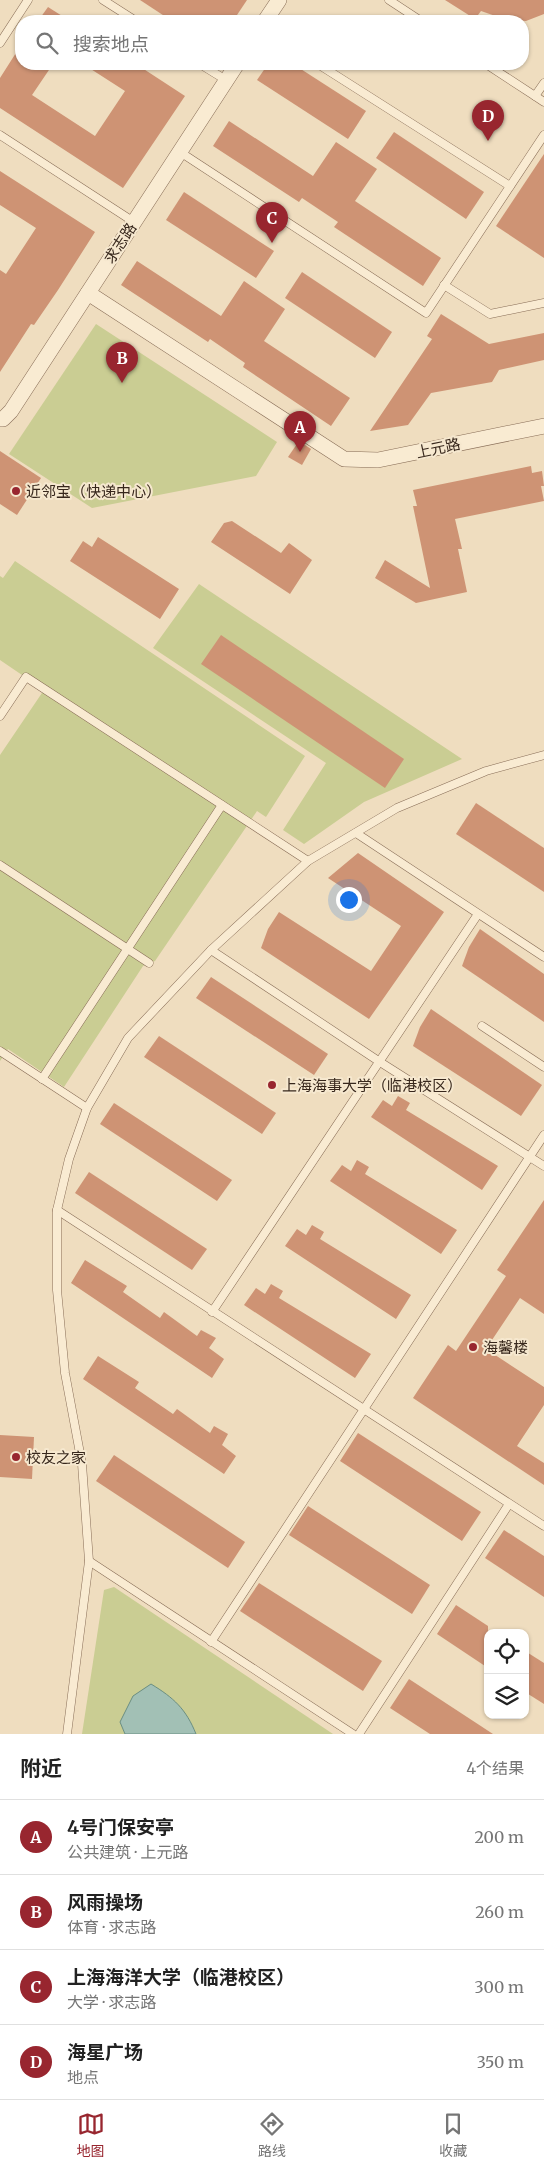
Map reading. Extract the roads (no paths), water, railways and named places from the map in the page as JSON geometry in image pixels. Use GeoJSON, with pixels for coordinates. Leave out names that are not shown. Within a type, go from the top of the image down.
{"type":"FeatureCollection","features":[{"type":"Feature","properties":{"kind":"street"},"geometry":{"type":"LineString","coordinates":[[269,15],[279,0]]}},
{"type":"Feature","properties":{"kind":"street","name":"求志路"},"geometry":{"type":"LineString","coordinates":[[0,419],[3,419],[11,411],[233,70]]}},
{"type":"Feature","properties":{"kind":"street","name":"上元路"},"geometry":{"type":"LineString","coordinates":[[88,293],[344,459],[378,460],[544,426]]}},
{"type":"Feature","properties":{"kind":"lane"},"geometry":{"type":"LineString","coordinates":[[18,15],[28,0]]}},
{"type":"Feature","properties":{"kind":"lane"},"geometry":{"type":"LineString","coordinates":[[103,0],[127,15]]}},
{"type":"Feature","properties":{"kind":"lane"},"geometry":{"type":"LineString","coordinates":[[388,0],[412,15]]}},
{"type":"Feature","properties":{"kind":"lane"},"geometry":{"type":"LineString","coordinates":[[0,42],[15,20]]}},
{"type":"Feature","properties":{"kind":"lane"},"geometry":{"type":"LineString","coordinates":[[210,70],[226,80]]}},
{"type":"Feature","properties":{"kind":"lane"},"geometry":{"type":"LineString","coordinates":[[327,70],[510,186]]}},
{"type":"Feature","properties":{"kind":"lane"},"geometry":{"type":"LineString","coordinates":[[495,70],[544,102]]}},
{"type":"Feature","properties":{"kind":"lane"},"geometry":{"type":"LineString","coordinates":[[535,96],[544,83]]}},
{"type":"Feature","properties":{"kind":"lane"},"geometry":{"type":"LineString","coordinates":[[180,152],[426,313],[544,134]]}},
{"type":"Feature","properties":{"kind":"lane"},"geometry":{"type":"LineString","coordinates":[[0,135],[134,222]]}},
{"type":"Feature","properties":{"kind":"lane"},"geometry":{"type":"LineString","coordinates":[[444,285],[490,314],[544,302]]}},
{"type":"Feature","properties":{"kind":"lane"},"geometry":{"type":"LineString","coordinates":[[0,716],[26,677],[308,861]]}},
{"type":"Feature","properties":{"kind":"lane"},"geometry":{"type":"LineString","coordinates":[[67,1734],[89,1561],[82,1464],[65,1373],[57,1290],[57,1210],[68,1159],[87,1108],[128,1038],[211,950],[308,861],[397,808],[477,775],[544,755]]}},
{"type":"Feature","properties":{"kind":"lane"},"geometry":{"type":"LineString","coordinates":[[42,1079],[222,805]]}},
{"type":"Feature","properties":{"kind":"lane"},"geometry":{"type":"LineString","coordinates":[[356,833],[544,957]]}},
{"type":"Feature","properties":{"kind":"lane"},"geometry":{"type":"LineString","coordinates":[[0,865],[149,963]]}},
{"type":"Feature","properties":{"kind":"lane"},"geometry":{"type":"LineString","coordinates":[[212,1312],[478,914]]}},
{"type":"Feature","properties":{"kind":"lane"},"geometry":{"type":"LineString","coordinates":[[211,950],[380,1062],[544,1166]]}},
{"type":"Feature","properties":{"kind":"lane"},"geometry":{"type":"LineString","coordinates":[[482,1026],[544,1067]]}},
{"type":"Feature","properties":{"kind":"lane"},"geometry":{"type":"LineString","coordinates":[[0,1052],[87,1108]]}},
{"type":"Feature","properties":{"kind":"lane"},"geometry":{"type":"LineString","coordinates":[[212,1642],[544,1135]]}},
{"type":"Feature","properties":{"kind":"lane"},"geometry":{"type":"LineString","coordinates":[[57,1210],[364,1411],[544,1526]]}},
{"type":"Feature","properties":{"kind":"lane"},"geometry":{"type":"LineString","coordinates":[[360,1734],[509,1504]]}},
{"type":"Feature","properties":{"kind":"lane"},"geometry":{"type":"LineString","coordinates":[[89,1561],[353,1734]]}},
{"type":"Feature","properties":{"kind":"water"},"geometry":{"type":"Polygon","coordinates":[[[151,1684],[178,1705],[188,1718],[196,1734],[125,1734],[120,1722],[133,1696],[151,1684]]]}},
{"type":"Feature","properties":{"kind":"place","name":"海星广场"},"geometry":{"type":"Point","coordinates":[488,141]}},
{"type":"Feature","properties":{"kind":"place","name":"上海海洋大学（临港校区）"},"geometry":{"type":"Point","coordinates":[272,243]}},
{"type":"Feature","properties":{"kind":"place","name":"风雨操场"},"geometry":{"type":"Point","coordinates":[122,383]}},
{"type":"Feature","properties":{"kind":"place","name":"4号门保安亭"},"geometry":{"type":"Point","coordinates":[300,452]}},
{"type":"Feature","properties":{"kind":"place","name":"近邻宝（快递中心）"},"geometry":{"type":"Point","coordinates":[16,491]}},
{"type":"Feature","properties":{"kind":"place","name":"上海海事大学（临港校区）"},"geometry":{"type":"Point","coordinates":[272,1085]}},
{"type":"Feature","properties":{"kind":"place","name":"海馨楼"},"geometry":{"type":"Point","coordinates":[473,1347]}},
{"type":"Feature","properties":{"kind":"place","name":"校友之家"},"geometry":{"type":"Point","coordinates":[16,1457]}}]}
